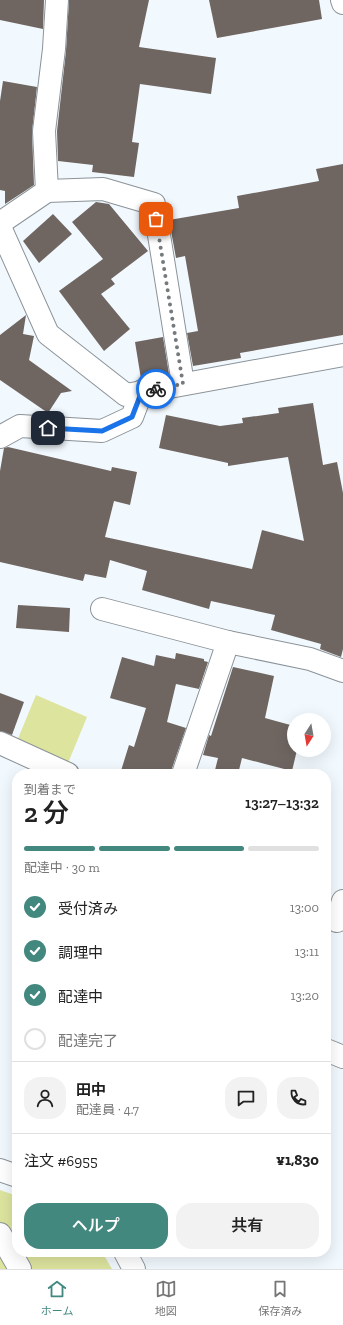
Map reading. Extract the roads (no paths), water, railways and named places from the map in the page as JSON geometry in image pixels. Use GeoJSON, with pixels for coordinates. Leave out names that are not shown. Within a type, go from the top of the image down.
{"type":"FeatureCollection","features":[{"type":"Feature","properties":{"kind":"street"},"geometry":{"type":"LineString","coordinates":[[47,191],[44,131],[54,49],[57,0]]}},
{"type":"Feature","properties":{"kind":"street"},"geometry":{"type":"LineString","coordinates":[[0,223],[47,191],[103,189],[154,204],[183,384]]}},
{"type":"Feature","properties":{"kind":"street"},"geometry":{"type":"LineString","coordinates":[[0,227],[48,334],[126,395],[343,355]]}},
{"type":"Feature","properties":{"kind":"street"},"geometry":{"type":"LineString","coordinates":[[0,437],[20,426],[102,431],[132,417],[142,391]]}},
{"type":"Feature","properties":{"kind":"street"},"geometry":{"type":"LineString","coordinates":[[102,609],[228,642],[310,659],[343,671]]}},
{"type":"Feature","properties":{"kind":"street"},"geometry":{"type":"LineString","coordinates":[[185,769],[228,642]]}},
{"type":"Feature","properties":{"kind":"street"},"geometry":{"type":"LineString","coordinates":[[0,743],[57,769]]}},
{"type":"Feature","properties":{"kind":"street"},"geometry":{"type":"LineString","coordinates":[[335,920],[343,901]]}},
{"type":"Feature","properties":{"kind":"street"},"geometry":{"type":"LineString","coordinates":[[331,1052],[343,1057]]}},
{"type":"Feature","properties":{"kind":"street"},"geometry":{"type":"LineString","coordinates":[[0,1170],[12,1174]]}},
{"type":"Feature","properties":{"kind":"street"},"geometry":{"type":"LineString","coordinates":[[0,1234],[12,1255]]}},
{"type":"Feature","properties":{"kind":"street"},"geometry":{"type":"LineString","coordinates":[[13,1257],[20,1269]]}},
{"type":"Feature","properties":{"kind":"street"},"geometry":{"type":"LineString","coordinates":[[128,1257],[134,1269]]}}]}
